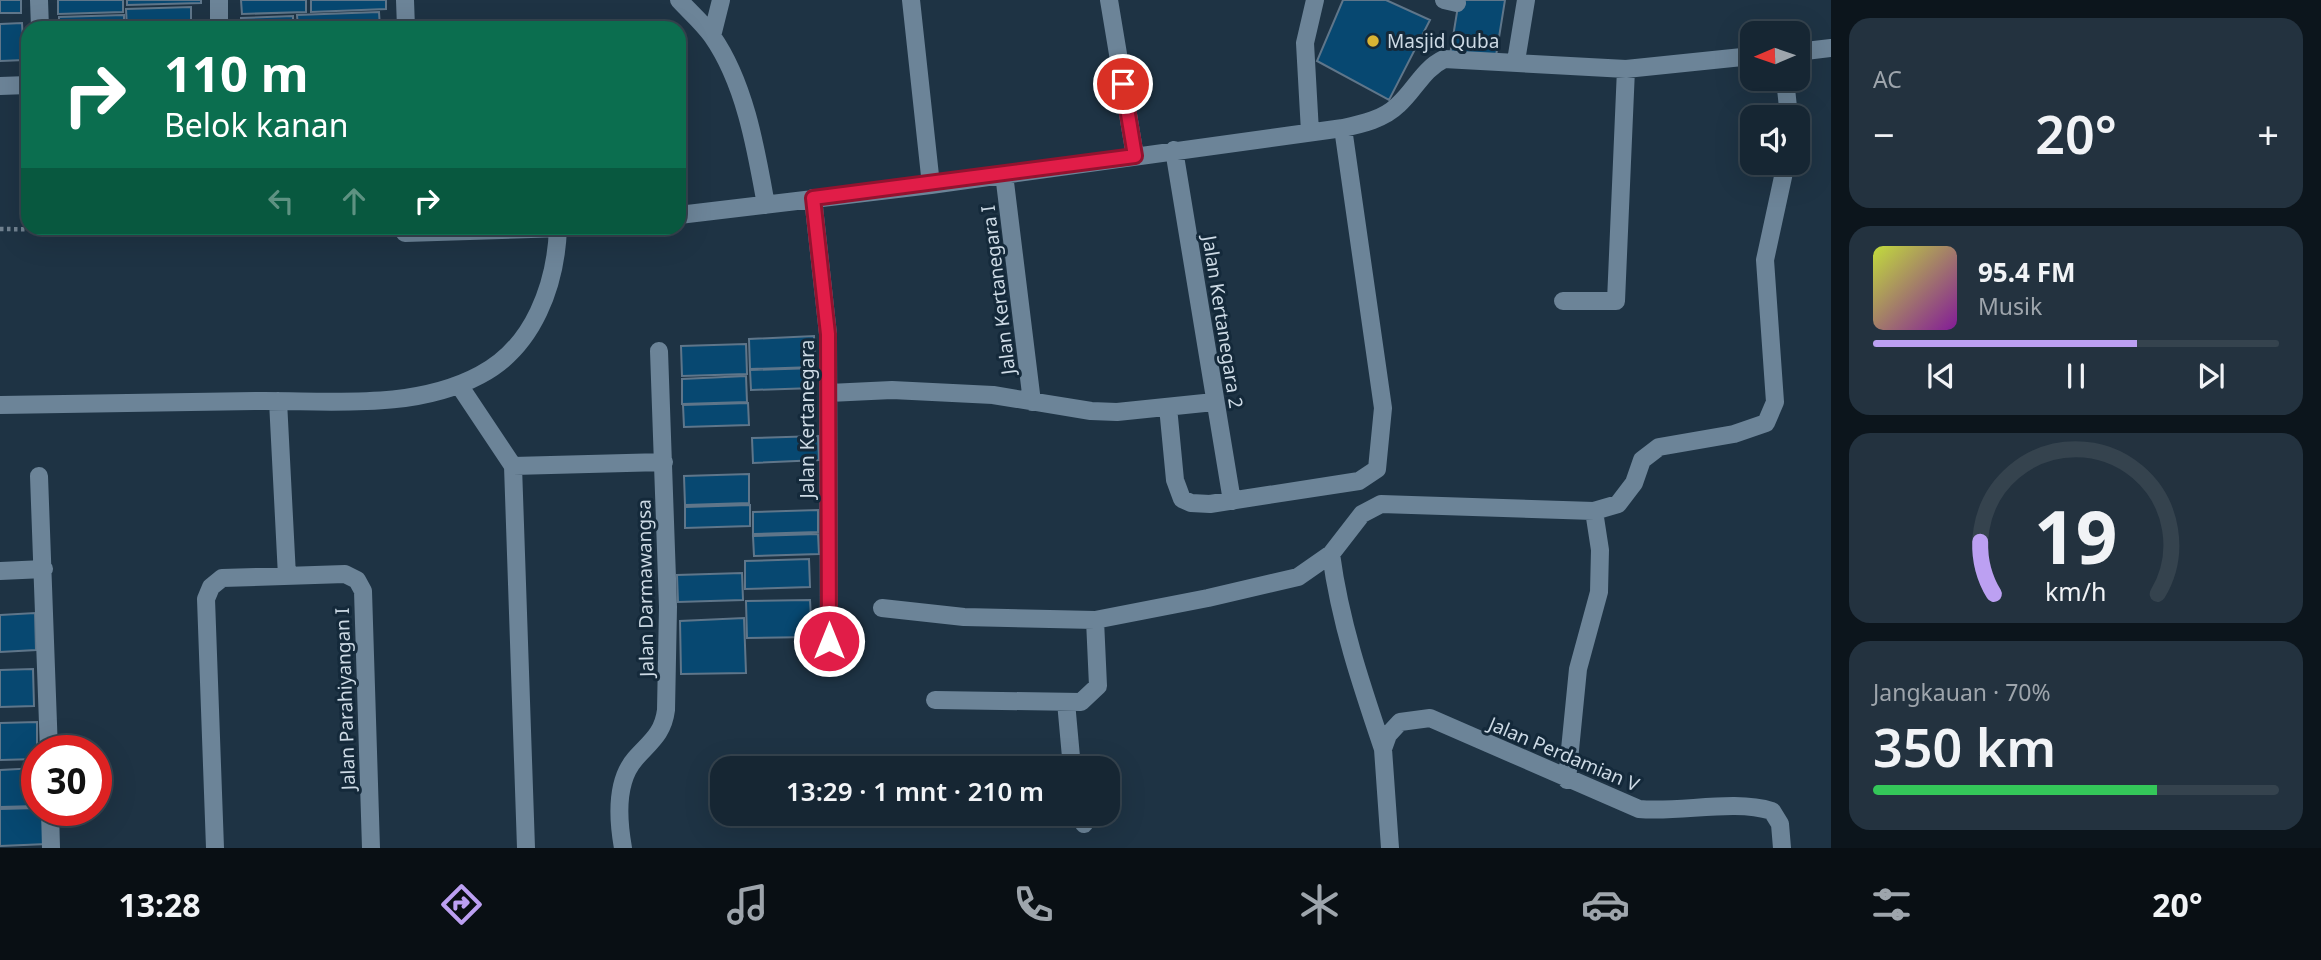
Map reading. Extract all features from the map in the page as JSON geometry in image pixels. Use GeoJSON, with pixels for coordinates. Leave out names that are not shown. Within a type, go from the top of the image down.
{"type":"FeatureCollection","features":[{"type":"Feature","properties":{"kind":"street"},"geometry":{"type":"LineString","coordinates":[[39,0],[40,21]]}},
{"type":"Feature","properties":{"kind":"street"},"geometry":{"type":"LineString","coordinates":[[219,0],[219,21]]}},
{"type":"Feature","properties":{"kind":"street"},"geometry":{"type":"LineString","coordinates":[[405,0],[406,21]]}},
{"type":"Feature","properties":{"kind":"street"},"geometry":{"type":"LineString","coordinates":[[678,0],[712,36],[733,80],[750,127],[766,205]]}},
{"type":"Feature","properties":{"kind":"street"},"geometry":{"type":"LineString","coordinates":[[712,36],[721,0]]}},
{"type":"Feature","properties":{"kind":"street"},"geometry":{"type":"LineString","coordinates":[[911,0],[931,185]]}},
{"type":"Feature","properties":{"kind":"street"},"geometry":{"type":"LineString","coordinates":[[1109,0],[1135,156]]}},
{"type":"Feature","properties":{"kind":"street"},"geometry":{"type":"LineString","coordinates":[[1310,132],[1306,43],[1315,0]]}},
{"type":"Feature","properties":{"kind":"street"},"geometry":{"type":"LineString","coordinates":[[1516,61],[1526,0]]}},
{"type":"Feature","properties":{"kind":"street"},"geometry":{"type":"LineString","coordinates":[[1810,50],[1831,48]]}},
{"type":"Feature","properties":{"kind":"street"},"geometry":{"type":"LineString","coordinates":[[686,214],[931,185],[1343,128],[1369,122],[1397,107],[1434,63],[1444,59],[1626,69],[1740,57]]}},
{"type":"Feature","properties":{"kind":"street"},"geometry":{"type":"LineString","coordinates":[[1563,301],[1616,301],[1626,69]]}},
{"type":"Feature","properties":{"kind":"street"},"geometry":{"type":"LineString","coordinates":[[0,86],[21,85]]}},
{"type":"Feature","properties":{"kind":"street"},"geometry":{"type":"LineString","coordinates":[[1168,407],[1174,480],[1182,499],[1191,503],[1232,501],[1359,481],[1377,469],[1383,408],[1343,128]]}},
{"type":"Feature","properties":{"kind":"street","name":"Jalan Kertanegara 2"},"geometry":{"type":"LineString","coordinates":[[1174,150],[1232,501]]}},
{"type":"Feature","properties":{"kind":"street","name":"Jalan Kertanegara I"},"geometry":{"type":"LineString","coordinates":[[1004,174],[1032,402]]}},
{"type":"Feature","properties":{"kind":"street"},"geometry":{"type":"LineString","coordinates":[[882,608],[964,617],[1095,620],[1298,577],[1331,554],[1362,514],[1381,504],[1594,511],[1618,504],[1634,482],[1642,460],[1660,447],[1734,434],[1766,423],[1775,402],[1765,260],[1783,175]]}},
{"type":"Feature","properties":{"kind":"street","name":"Jalan Kertanegara"},"geometry":{"type":"LineString","coordinates":[[813,198],[828,334],[829,641]]}},
{"type":"Feature","properties":{"kind":"street"},"geometry":{"type":"LineString","coordinates":[[0,405],[375,400],[424,394],[459,384],[482,375],[502,359],[527,331],[545,300],[556,265],[558,235]]}},
{"type":"Feature","properties":{"kind":"street","name":"Jalan Darmawangsa"},"geometry":{"type":"LineString","coordinates":[[623,848],[620,812],[622,781],[633,760],[654,741],[664,725],[666,710],[668,607],[659,352]]}},
{"type":"Feature","properties":{"kind":"street"},"geometry":{"type":"LineString","coordinates":[[459,384],[513,466],[526,848]]}},
{"type":"Feature","properties":{"kind":"street"},"geometry":{"type":"LineString","coordinates":[[829,393],[892,390],[993,395],[1104,411],[1214,402]]}},
{"type":"Feature","properties":{"kind":"street"},"geometry":{"type":"LineString","coordinates":[[278,401],[287,576]]}},
{"type":"Feature","properties":{"kind":"street"},"geometry":{"type":"LineString","coordinates":[[513,466],[663,461]]}},
{"type":"Feature","properties":{"kind":"street"},"geometry":{"type":"LineString","coordinates":[[39,476],[49,735]]}},
{"type":"Feature","properties":{"kind":"street"},"geometry":{"type":"LineString","coordinates":[[1567,780],[1578,669],[1599,592],[1600,550],[1594,511]]}},
{"type":"Feature","properties":{"kind":"street"},"geometry":{"type":"LineString","coordinates":[[1331,554],[1337,598],[1352,657],[1383,749],[1390,848]]}},
{"type":"Feature","properties":{"kind":"street"},"geometry":{"type":"LineString","coordinates":[[0,570],[44,569]]}},
{"type":"Feature","properties":{"kind":"street","name":"Jalan Parahiyangan I"},"geometry":{"type":"LineString","coordinates":[[215,848],[206,599],[211,587],[222,579],[345,574],[357,580],[363,591],[371,848]]}},
{"type":"Feature","properties":{"kind":"street"},"geometry":{"type":"LineString","coordinates":[[936,700],[1081,702],[1098,687],[1095,620]]}},
{"type":"Feature","properties":{"kind":"street"},"geometry":{"type":"LineString","coordinates":[[1066,702],[1071,756]]}},
{"type":"Feature","properties":{"kind":"street","name":"Jalan Perdamian V"},"geometry":{"type":"LineString","coordinates":[[1383,749],[1388,735],[1399,722],[1430,718],[1567,780],[1639,809],[1669,812],[1756,806],[1772,811],[1780,824],[1782,848]]}},
{"type":"Feature","properties":{"kind":"street"},"geometry":{"type":"LineString","coordinates":[[50,826],[51,848]]}},
{"type":"Feature","properties":{"kind":"path"},"geometry":{"type":"LineString","coordinates":[[0,229],[21,229]]}},
{"type":"Feature","properties":{"kind":"building"},"geometry":{"type":"Polygon","coordinates":[[[0,0],[21,0],[21,13],[0,13],[0,0]]]}},
{"type":"Feature","properties":{"kind":"building"},"geometry":{"type":"Polygon","coordinates":[[[58,0],[123,0],[123,12],[58,14],[58,0]]]}},
{"type":"Feature","properties":{"kind":"building"},"geometry":{"type":"Polygon","coordinates":[[[127,0],[201,0],[201,3],[127,5],[127,0]]]}},
{"type":"Feature","properties":{"kind":"building"},"geometry":{"type":"Polygon","coordinates":[[[241,0],[306,0],[306,12],[242,14],[241,0]]]}},
{"type":"Feature","properties":{"kind":"building"},"geometry":{"type":"Polygon","coordinates":[[[311,0],[386,0],[386,9],[311,12],[311,0]]]}},
{"type":"Feature","properties":{"kind":"building","name":"Masjid Quba"},"geometry":{"type":"Polygon","coordinates":[[[1343,0],[1386,0],[1430,20],[1389,100],[1317,61],[1343,0]]]}},
{"type":"Feature","properties":{"kind":"building"},"geometry":{"type":"Polygon","coordinates":[[[1459,0],[1505,0],[1496,56],[1450,55],[1459,0]]]}},
{"type":"Feature","properties":{"kind":"building"},"geometry":{"type":"Polygon","coordinates":[[[191,7],[191,21],[127,21],[126,9],[191,7]]]}},
{"type":"Feature","properties":{"kind":"building"},"geometry":{"type":"Polygon","coordinates":[[[379,12],[380,21],[297,21],[297,15],[379,12]]]}},
{"type":"Feature","properties":{"kind":"building"},"geometry":{"type":"Polygon","coordinates":[[[124,15],[124,21],[59,21],[59,17],[124,15]]]}},
{"type":"Feature","properties":{"kind":"building"},"geometry":{"type":"Polygon","coordinates":[[[293,16],[293,21],[241,21],[241,18],[293,16]]]}},
{"type":"Feature","properties":{"kind":"building"},"geometry":{"type":"Polygon","coordinates":[[[21,23],[21,60],[0,61],[0,24],[21,23]]]}},
{"type":"Feature","properties":{"kind":"building"},"geometry":{"type":"Polygon","coordinates":[[[814,336],[815,367],[750,369],[749,339],[814,336]]]}},
{"type":"Feature","properties":{"kind":"building"},"geometry":{"type":"Polygon","coordinates":[[[746,344],[747,374],[682,376],[681,346],[746,344]]]}},
{"type":"Feature","properties":{"kind":"building"},"geometry":{"type":"Polygon","coordinates":[[[815,368],[815,388],[751,390],[750,370],[815,368]]]}},
{"type":"Feature","properties":{"kind":"building"},"geometry":{"type":"Polygon","coordinates":[[[746,376],[747,402],[682,404],[682,379],[746,376]]]}},
{"type":"Feature","properties":{"kind":"building"},"geometry":{"type":"Polygon","coordinates":[[[748,403],[749,425],[684,427],[683,405],[748,403]]]}},
{"type":"Feature","properties":{"kind":"building"},"geometry":{"type":"Polygon","coordinates":[[[818,436],[819,460],[753,463],[752,438],[818,436]]]}},
{"type":"Feature","properties":{"kind":"building"},"geometry":{"type":"Polygon","coordinates":[[[749,474],[749,503],[685,505],[684,476],[749,474]]]}},
{"type":"Feature","properties":{"kind":"building"},"geometry":{"type":"Polygon","coordinates":[[[750,505],[750,526],[685,528],[685,507],[750,505]]]}},
{"type":"Feature","properties":{"kind":"building"},"geometry":{"type":"Polygon","coordinates":[[[818,510],[818,532],[753,534],[753,512],[818,510]]]}},
{"type":"Feature","properties":{"kind":"building"},"geometry":{"type":"Polygon","coordinates":[[[818,534],[819,554],[754,556],[753,536],[818,534]]]}},
{"type":"Feature","properties":{"kind":"building"},"geometry":{"type":"Polygon","coordinates":[[[809,559],[810,587],[745,589],[745,561],[809,559]]]}},
{"type":"Feature","properties":{"kind":"building"},"geometry":{"type":"Polygon","coordinates":[[[742,573],[743,600],[678,602],[677,575],[742,573]]]}},
{"type":"Feature","properties":{"kind":"building"},"geometry":{"type":"Polygon","coordinates":[[[810,600],[812,637],[747,638],[746,601],[810,600]]]}},
{"type":"Feature","properties":{"kind":"building"},"geometry":{"type":"Polygon","coordinates":[[[35,613],[36,650],[0,652],[0,615],[35,613]]]}},
{"type":"Feature","properties":{"kind":"building"},"geometry":{"type":"Polygon","coordinates":[[[744,618],[746,673],[681,674],[680,621],[744,618]]]}},
{"type":"Feature","properties":{"kind":"building"},"geometry":{"type":"Polygon","coordinates":[[[33,669],[34,706],[0,707],[0,670],[33,669]]]}},
{"type":"Feature","properties":{"kind":"building"},"geometry":{"type":"Polygon","coordinates":[[[37,722],[37,735],[21,735],[21,759],[0,760],[0,723],[37,722]]]}},
{"type":"Feature","properties":{"kind":"building"},"geometry":{"type":"Polygon","coordinates":[[[21,769],[21,806],[0,807],[0,770],[21,769]]]}},
{"type":"Feature","properties":{"kind":"building"},"geometry":{"type":"Polygon","coordinates":[[[21,808],[21,826],[46,826],[47,844],[0,846],[0,809],[21,808]]]}},
{"type":"Feature","properties":{"kind":"place","name":"Masjid Quba"},"geometry":{"type":"Point","coordinates":[1373,41]}},
{"type":"Feature","properties":{"kind":"route"},"geometry":{"type":"LineString","coordinates":[[829,641],[828,334],[813,198],[931,185],[1135,156],[1123,84]]}}]}
